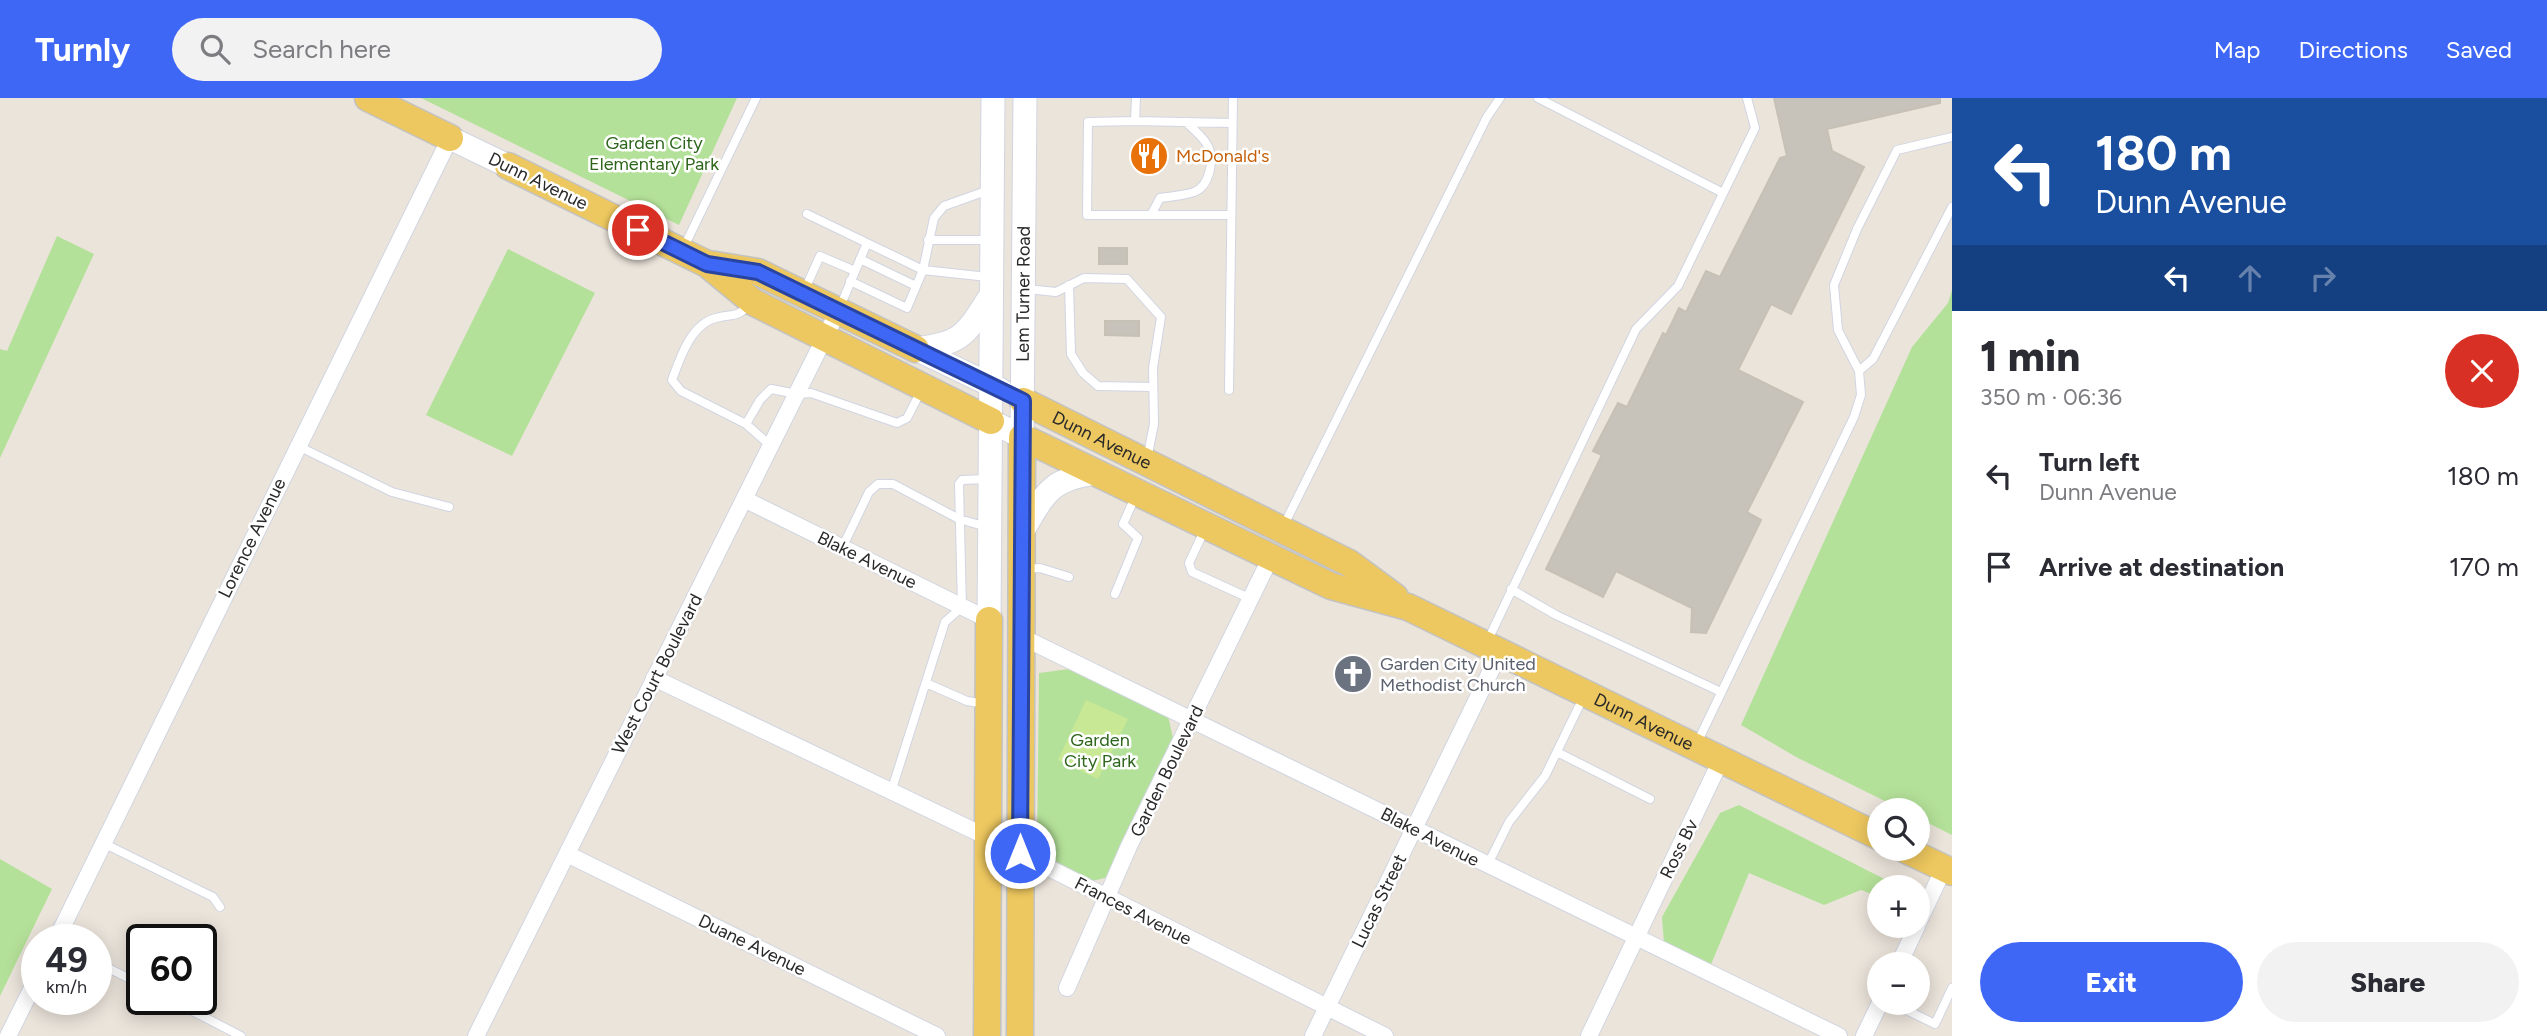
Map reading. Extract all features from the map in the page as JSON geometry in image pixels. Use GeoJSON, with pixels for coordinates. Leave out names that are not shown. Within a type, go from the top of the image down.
{"type":"FeatureCollection","features":[{"type":"Feature","properties":{"kind":"main road","name":"Dunn Avenue"},"geometry":{"type":"LineString","coordinates":[[368,98],[707,264],[753,302],[1022,437],[1331,586],[1408,607]]}},
{"type":"Feature","properties":{"kind":"main road","name":"Lem Turner Road"},"geometry":{"type":"LineString","coordinates":[[987,1036],[993,98]]}},
{"type":"Feature","properties":{"kind":"main road","name":"Lem Turner Road"},"geometry":{"type":"LineString","coordinates":[[1020,1036],[1025,98]]}},
{"type":"Feature","properties":{"kind":"main road","name":"Dunn Avenue"},"geometry":{"type":"LineString","coordinates":[[707,264],[758,272],[991,385],[1349,563],[1408,607],[1867,831]]}},
{"type":"Feature","properties":{"kind":"main road"},"geometry":{"type":"LineString","coordinates":[[916,349],[942,346],[963,336],[991,286]]}},
{"type":"Feature","properties":{"kind":"main road"},"geometry":{"type":"LineString","coordinates":[[1022,532],[1042,499],[1056,483],[1077,475],[1097,473]]}},
{"type":"Feature","properties":{"kind":"main road"},"geometry":{"type":"LineString","coordinates":[[1929,861],[1948,870]]}},
{"type":"Feature","properties":{"kind":"street","name":"Lorence Avenue"},"geometry":{"type":"LineString","coordinates":[[64,924],[450,138]]}},
{"type":"Feature","properties":{"kind":"street","name":"West Court Boulevard"},"geometry":{"type":"LineString","coordinates":[[481,1034],[567,854],[838,311]]}},
{"type":"Feature","properties":{"kind":"street","name":"Blake Avenue"},"geometry":{"type":"LineString","coordinates":[[744,499],[989,620]]}},
{"type":"Feature","properties":{"kind":"street","name":"Garden Boulevard"},"geometry":{"type":"LineString","coordinates":[[1067,988],[1129,846],[1271,557]]}},
{"type":"Feature","properties":{"kind":"street","name":"Blake Avenue"},"geometry":{"type":"LineString","coordinates":[[1022,637],[1839,1036]]}},
{"type":"Feature","properties":{"kind":"street","name":"Lucas Street"},"geometry":{"type":"LineString","coordinates":[[1313,1036],[1414,829],[1493,649]]}},
{"type":"Feature","properties":{"kind":"street","name":"Frances Avenue"},"geometry":{"type":"LineString","coordinates":[[654,678],[988,837],[1385,1036]]}},
{"type":"Feature","properties":{"kind":"street","name":"Ross Bv"},"geometry":{"type":"LineString","coordinates":[[1589,1036],[1721,760]]}},
{"type":"Feature","properties":{"kind":"street","name":"Duane Avenue"},"geometry":{"type":"LineString","coordinates":[[567,854],[937,1036]]}},
{"type":"Feature","properties":{"kind":"street"},"geometry":{"type":"LineString","coordinates":[[1930,901],[1948,870]]}},
{"type":"Feature","properties":{"kind":"street"},"geometry":{"type":"LineString","coordinates":[[8,1036],[21,1010]]}},
{"type":"Feature","properties":{"kind":"street"},"geometry":{"type":"LineString","coordinates":[[1864,1036],[1874,1015]]}},
{"type":"Feature","properties":{"kind":"lane"},"geometry":{"type":"LineString","coordinates":[[682,252],[756,98]]}},
{"type":"Feature","properties":{"kind":"lane"},"geometry":{"type":"LineString","coordinates":[[1135,121],[1136,98]]}},
{"type":"Feature","properties":{"kind":"lane"},"geometry":{"type":"LineString","coordinates":[[1229,390],[1233,98]]}},
{"type":"Feature","properties":{"kind":"lane"},"geometry":{"type":"LineString","coordinates":[[1282,530],[1491,111],[1500,98]]}},
{"type":"Feature","properties":{"kind":"lane"},"geometry":{"type":"LineString","coordinates":[[1538,98],[1723,193]]}},
{"type":"Feature","properties":{"kind":"lane"},"geometry":{"type":"LineString","coordinates":[[1493,649],[1511,589],[1636,329],[1678,286],[1755,128],[1747,98]]}},
{"type":"Feature","properties":{"kind":"lane"},"geometry":{"type":"LineString","coordinates":[[1230,215],[1087,215],[1088,122],[1232,123]]}},
{"type":"Feature","properties":{"kind":"lane"},"geometry":{"type":"LineString","coordinates":[[1151,215],[1160,198],[1194,192],[1202,188],[1208,180],[1209,147],[1186,122]]}},
{"type":"Feature","properties":{"kind":"lane"},"geometry":{"type":"LineString","coordinates":[[1695,747],[1854,417],[1861,395],[1859,372],[1838,330],[1834,285],[1857,229],[1896,150],[1952,137]]}},
{"type":"Feature","properties":{"kind":"lane"},"geometry":{"type":"LineString","coordinates":[[850,281],[907,308],[923,270],[934,218],[944,206],[992,189]]}},
{"type":"Feature","properties":{"kind":"lane"},"geometry":{"type":"LineString","coordinates":[[1859,372],[1873,359],[1952,207]]}},
{"type":"Feature","properties":{"kind":"lane"},"geometry":{"type":"LineString","coordinates":[[807,214],[923,270],[991,286]]}},
{"type":"Feature","properties":{"kind":"lane"},"geometry":{"type":"LineString","coordinates":[[928,240],[992,240]]}},
{"type":"Feature","properties":{"kind":"lane"},"geometry":{"type":"LineString","coordinates":[[838,311],[867,243]]}},
{"type":"Feature","properties":{"kind":"lane"},"geometry":{"type":"LineString","coordinates":[[803,294],[820,256],[855,271]]}},
{"type":"Feature","properties":{"kind":"lane"},"geometry":{"type":"LineString","coordinates":[[860,259],[916,286]]}},
{"type":"Feature","properties":{"kind":"lane"},"geometry":{"type":"LineString","coordinates":[[1023,288],[1056,292],[1084,278],[1126,279],[1161,317],[1153,368],[1154,424],[1147,462]]}},
{"type":"Feature","properties":{"kind":"lane"},"geometry":{"type":"LineString","coordinates":[[1069,285],[1071,354],[1083,373],[1098,386],[1153,387]]}},
{"type":"Feature","properties":{"kind":"lane"},"geometry":{"type":"LineString","coordinates":[[753,302],[737,316],[714,318],[697,327],[672,380],[681,391],[746,424],[771,446]]}},
{"type":"Feature","properties":{"kind":"lane"},"geometry":{"type":"LineString","coordinates":[[746,424],[760,400],[771,388],[797,394],[811,393],[897,423],[907,418],[923,388]]}},
{"type":"Feature","properties":{"kind":"lane"},"geometry":{"type":"LineString","coordinates":[[298,446],[392,492],[449,507]]}},
{"type":"Feature","properties":{"kind":"lane"},"geometry":{"type":"LineString","coordinates":[[891,792],[945,622],[962,607],[959,484],[962,480],[990,479]]}},
{"type":"Feature","properties":{"kind":"lane"},"geometry":{"type":"LineString","coordinates":[[842,548],[869,492],[878,484],[893,484],[959,519],[990,528]]}},
{"type":"Feature","properties":{"kind":"lane"},"geometry":{"type":"LineString","coordinates":[[1115,594],[1138,538],[1123,524],[1137,492]]}},
{"type":"Feature","properties":{"kind":"lane"},"geometry":{"type":"LineString","coordinates":[[1206,526],[1189,563],[1192,572],[1251,599]]}},
{"type":"Feature","properties":{"kind":"lane"},"geometry":{"type":"LineString","coordinates":[[1022,569],[1040,568],[1069,578]]}},
{"type":"Feature","properties":{"kind":"lane"},"geometry":{"type":"LineString","coordinates":[[1511,589],[1556,615],[1721,692]]}},
{"type":"Feature","properties":{"kind":"lane"},"geometry":{"type":"LineString","coordinates":[[926,683],[967,701],[989,705]]}},
{"type":"Feature","properties":{"kind":"lane"},"geometry":{"type":"LineString","coordinates":[[1487,866],[1509,822],[1545,776],[1586,693]]}},
{"type":"Feature","properties":{"kind":"lane"},"geometry":{"type":"LineString","coordinates":[[1557,752],[1650,799]]}},
{"type":"Feature","properties":{"kind":"lane"},"geometry":{"type":"LineString","coordinates":[[103,843],[213,897],[220,907]]}},
{"type":"Feature","properties":{"kind":"lane"},"geometry":{"type":"LineString","coordinates":[[1917,1015],[1935,1024],[1952,988]]}},
{"type":"Feature","properties":{"kind":"lane"},"geometry":{"type":"LineString","coordinates":[[200,1015],[241,1036]]}},
{"type":"Feature","properties":{"kind":"green space","name":"Garden City Elementary Park"},"geometry":{"type":"Polygon","coordinates":[[[421,98],[737,98],[679,225],[421,98]]]}},
{"type":"Feature","properties":{"kind":"green space"},"geometry":{"type":"Polygon","coordinates":[[[57,236],[94,254],[0,458],[0,349],[7,351],[57,236]]]}},
{"type":"Feature","properties":{"kind":"green space"},"geometry":{"type":"Polygon","coordinates":[[[508,249],[595,293],[512,456],[426,415],[508,249]]]}},
{"type":"Feature","properties":{"kind":"green space"},"geometry":{"type":"Polygon","coordinates":[[[1952,290],[1952,835],[1930,824],[1930,798],[1879,798],[1798,758],[1741,725],[1912,347],[1948,303],[1952,290]]]}},
{"type":"Feature","properties":{"kind":"green space","name":"Garden City Park"},"geometry":{"type":"Polygon","coordinates":[[[1069,669],[1168,716],[1173,738],[1109,877],[1092,881],[1037,851],[1039,673],[1069,669]]]}},
{"type":"Feature","properties":{"kind":"green space"},"geometry":{"type":"Polygon","coordinates":[[[1086,700],[1128,719],[1098,779],[1058,760],[1086,700]]]}},
{"type":"Feature","properties":{"kind":"green space"},"geometry":{"type":"Polygon","coordinates":[[[1739,805],[1876,875],[1867,875],[1867,892],[1861,890],[1824,905],[1749,873],[1710,967],[1664,944],[1662,917],[1720,813],[1739,805]]]}},
{"type":"Feature","properties":{"kind":"green space"},"geometry":{"type":"Polygon","coordinates":[[[0,859],[52,889],[35,924],[21,924],[21,953],[0,996],[0,859]]]}},
{"type":"Feature","properties":{"kind":"building"},"geometry":{"type":"Polygon","coordinates":[[[1774,98],[1940,98],[1940,103],[1827,129],[1832,151],[1864,167],[1791,314],[1771,304],[1738,370],[1803,402],[1747,512],[1761,520],[1744,555],[1706,633],[1691,632],[1692,608],[1616,571],[1603,597],[1546,569],[1602,455],[1593,451],[1618,403],[1627,407],[1663,333],[1666,335],[1679,308],[1686,312],[1706,271],[1720,277],[1780,158],[1787,156],[1774,98]]]}},
{"type":"Feature","properties":{"kind":"building"},"geometry":{"type":"Polygon","coordinates":[[[1099,248],[1127,248],[1127,264],[1099,264],[1099,248]]]}},
{"type":"Feature","properties":{"kind":"building"},"geometry":{"type":"Polygon","coordinates":[[[1105,321],[1139,321],[1139,336],[1105,335],[1105,321]]]}},
{"type":"Feature","properties":{"kind":"place","name":"McDonald's"},"geometry":{"type":"Point","coordinates":[1149,156]}},
{"type":"Feature","properties":{"kind":"place","name":"Garden City United Methodist Church"},"geometry":{"type":"Point","coordinates":[1353,674]}},
{"type":"Feature","properties":{"kind":"route"},"geometry":{"type":"LineString","coordinates":[[638,230],[707,264],[758,272],[1023,401],[1020,853]]}}]}
